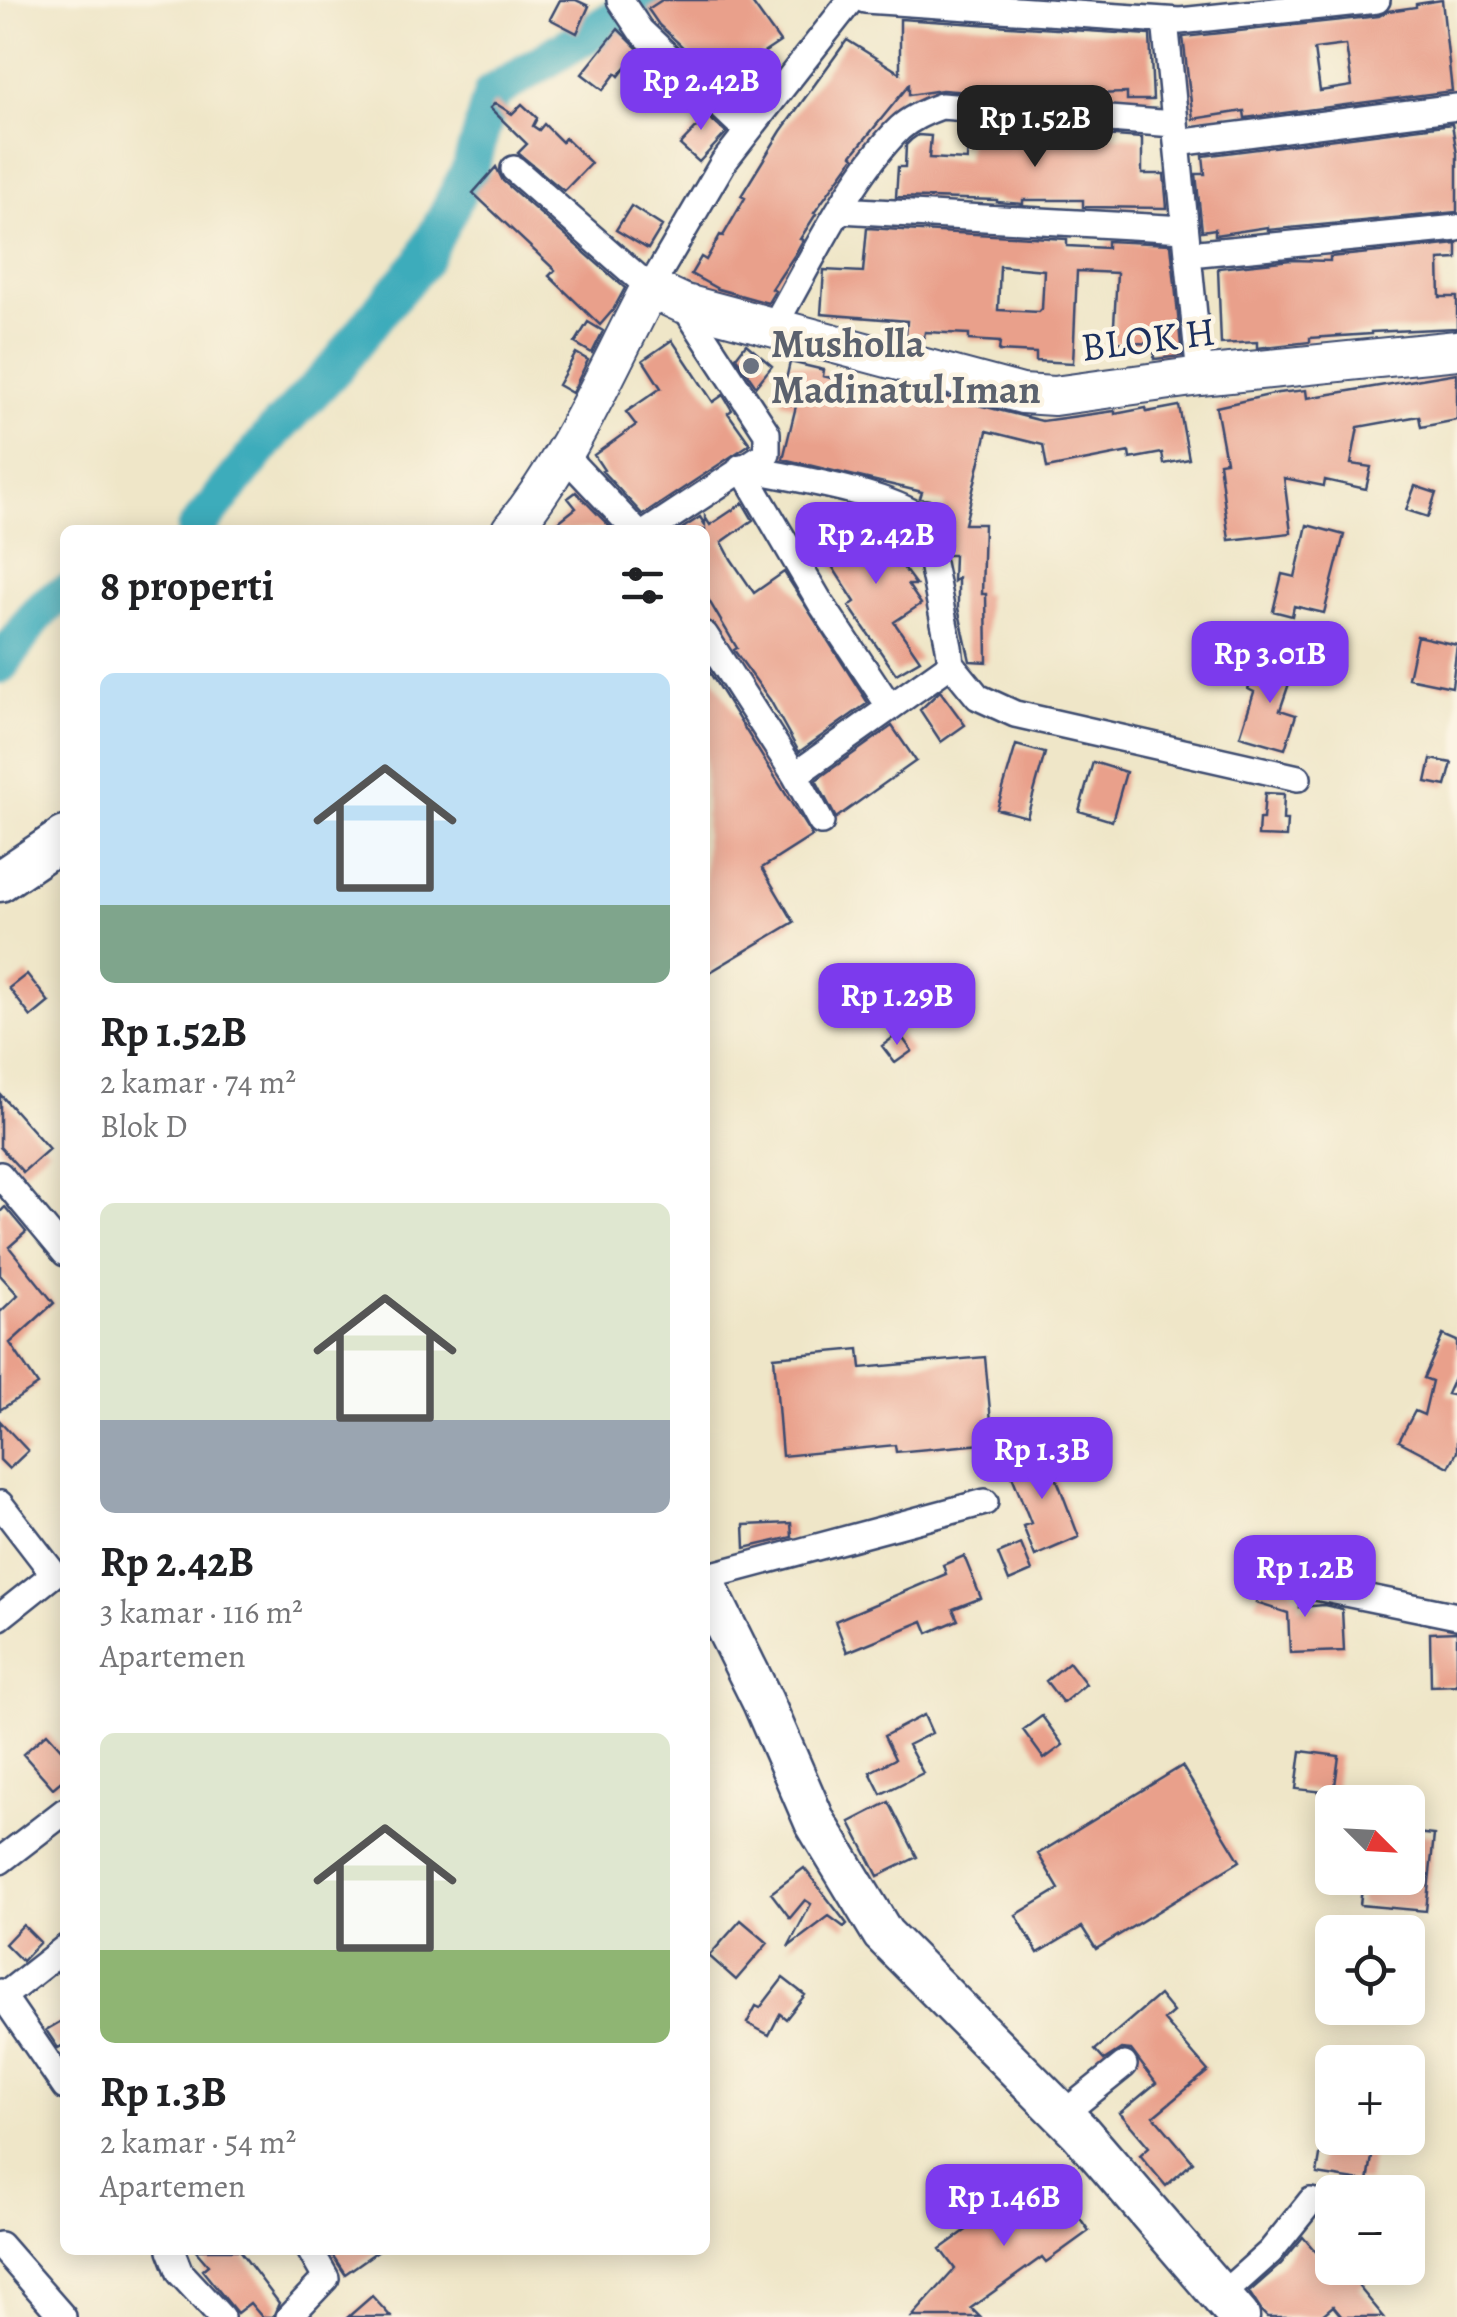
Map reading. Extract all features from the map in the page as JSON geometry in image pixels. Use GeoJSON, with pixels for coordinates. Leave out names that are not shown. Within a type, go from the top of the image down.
{"type":"FeatureCollection","features":[{"type":"Feature","properties":{"kind":"main road"},"geometry":{"type":"LineString","coordinates":[[0,881],[60,841]]}},
{"type":"Feature","properties":{"kind":"main road"},"geometry":{"type":"LineString","coordinates":[[710,1596],[815,1822],[883,1934],[1062,2115],[1231,2306]]}},
{"type":"Feature","properties":{"kind":"street"},"geometry":{"type":"LineString","coordinates":[[515,525],[535,501],[666,295],[723,163],[851,0]]}},
{"type":"Feature","properties":{"kind":"street"},"geometry":{"type":"LineString","coordinates":[[865,0],[1165,20],[1377,0]]}},
{"type":"Feature","properties":{"kind":"street"},"geometry":{"type":"LineString","coordinates":[[613,1],[747,131]]}},
{"type":"Feature","properties":{"kind":"street"},"geometry":{"type":"LineString","coordinates":[[1165,20],[1200,376]]}},
{"type":"Feature","properties":{"kind":"street"},"geometry":{"type":"LineString","coordinates":[[774,326],[840,210],[882,149],[902,126],[941,106],[1176,133],[1457,107]]}},
{"type":"Feature","properties":{"kind":"street"},"geometry":{"type":"LineString","coordinates":[[514,169],[666,295],[767,434],[767,452],[657,525]]}},
{"type":"Feature","properties":{"kind":"street"},"geometry":{"type":"LineString","coordinates":[[840,210],[1187,242],[1457,228]]}},
{"type":"Feature","properties":{"kind":"street","name":"BLOK H"},"geometry":{"type":"LineString","coordinates":[[666,295],[1022,394],[1054,396],[1200,376],[1457,350]]}},
{"type":"Feature","properties":{"kind":"street"},"geometry":{"type":"LineString","coordinates":[[563,454],[630,525]]}},
{"type":"Feature","properties":{"kind":"street"},"geometry":{"type":"LineString","coordinates":[[740,467],[875,498],[924,519],[951,664],[978,697],[1015,714],[1298,778]]}},
{"type":"Feature","properties":{"kind":"street"},"geometry":{"type":"LineString","coordinates":[[740,467],[820,602],[890,706]]}},
{"type":"Feature","properties":{"kind":"street"},"geometry":{"type":"LineString","coordinates":[[710,643],[821,822]]}},
{"type":"Feature","properties":{"kind":"street"},"geometry":{"type":"LineString","coordinates":[[795,775],[951,664]]}},
{"type":"Feature","properties":{"kind":"street"},"geometry":{"type":"LineString","coordinates":[[0,1175],[60,1248]]}},
{"type":"Feature","properties":{"kind":"street"},"geometry":{"type":"LineString","coordinates":[[710,1576],[985,1502]]}},
{"type":"Feature","properties":{"kind":"street"},"geometry":{"type":"LineString","coordinates":[[0,1504],[54,1574],[0,1617]]}},
{"type":"Feature","properties":{"kind":"street"},"geometry":{"type":"LineString","coordinates":[[1306,1585],[1457,1616]]}},
{"type":"Feature","properties":{"kind":"street"},"geometry":{"type":"LineString","coordinates":[[0,1861],[60,1815]]}},
{"type":"Feature","properties":{"kind":"street"},"geometry":{"type":"LineString","coordinates":[[60,1952],[2,1994],[60,2080]]}},
{"type":"Feature","properties":{"kind":"street"},"geometry":{"type":"LineString","coordinates":[[1062,2115],[1124,2065]]}},
{"type":"Feature","properties":{"kind":"street"},"geometry":{"type":"LineString","coordinates":[[1231,2306],[1312,2201]]}},
{"type":"Feature","properties":{"kind":"street"},"geometry":{"type":"LineString","coordinates":[[0,2245],[63,2317]]}},
{"type":"Feature","properties":{"kind":"street"},"geometry":{"type":"LineString","coordinates":[[173,2255],[180,2273],[221,2317]]}},
{"type":"Feature","properties":{"kind":"street"},"geometry":{"type":"LineString","coordinates":[[289,2317],[326,2278],[313,2255]]}},
{"type":"Feature","properties":{"kind":"building"},"geometry":{"type":"Polygon","coordinates":[[[560,0],[576,0],[589,6],[577,33],[550,19],[560,0]]]}},
{"type":"Feature","properties":{"kind":"building"},"geometry":{"type":"Polygon","coordinates":[[[662,0],[750,0],[780,42],[744,66],[750,73],[745,78],[758,91],[745,105],[659,25],[648,9],[662,0]]]}},
{"type":"Feature","properties":{"kind":"building"},"geometry":{"type":"Polygon","coordinates":[[[1442,0],[1452,91],[1245,118],[1244,111],[1193,119],[1183,37],[1379,16],[1442,0]],[[1346,45],[1314,49],[1320,91],[1352,86],[1346,45]]]}},
{"type":"Feature","properties":{"kind":"building"},"geometry":{"type":"Polygon","coordinates":[[[900,19],[1150,35],[1153,100],[1127,100],[1127,93],[1022,96],[942,90],[909,95],[909,85],[852,155],[814,213],[768,303],[718,289],[691,274],[701,257],[706,260],[720,235],[723,236],[745,198],[741,196],[781,131],[847,40],[900,73],[900,19]]]}},
{"type":"Feature","properties":{"kind":"building"},"geometry":{"type":"Polygon","coordinates":[[[618,29],[662,73],[647,88],[626,67],[603,90],[582,74],[618,29]]]}},
{"type":"Feature","properties":{"kind":"building"},"geometry":{"type":"Polygon","coordinates":[[[686,96],[726,133],[699,162],[680,145],[701,123],[680,103],[686,96]]]}},
{"type":"Feature","properties":{"kind":"building"},"geometry":{"type":"Polygon","coordinates":[[[495,103],[512,114],[522,104],[537,118],[533,126],[539,130],[544,124],[591,163],[564,191],[518,153],[527,144],[490,108],[495,103]]]}},
{"type":"Feature","properties":{"kind":"building"},"geometry":{"type":"Polygon","coordinates":[[[969,124],[1021,128],[1021,141],[1062,141],[1062,132],[1142,138],[1142,174],[1164,174],[1167,208],[1083,207],[1083,200],[1023,200],[1023,204],[896,197],[898,167],[905,167],[906,145],[911,140],[918,135],[931,136],[929,158],[967,160],[969,124]]]}},
{"type":"Feature","properties":{"kind":"building"},"geometry":{"type":"Polygon","coordinates":[[[1452,124],[1457,154],[1457,212],[1215,235],[1215,229],[1202,231],[1196,174],[1205,174],[1203,156],[1452,124]]]}},
{"type":"Feature","properties":{"kind":"building"},"geometry":{"type":"Polygon","coordinates":[[[496,167],[503,181],[625,288],[600,325],[549,276],[555,270],[473,193],[496,167]]]}},
{"type":"Feature","properties":{"kind":"building"},"geometry":{"type":"Polygon","coordinates":[[[631,206],[662,226],[648,249],[616,230],[631,206]]]}},
{"type":"Feature","properties":{"kind":"building"},"geometry":{"type":"Polygon","coordinates":[[[867,228],[1067,239],[1067,246],[1107,248],[1107,241],[1171,244],[1182,356],[1154,359],[1155,344],[1113,342],[1117,273],[1077,271],[1073,363],[1036,361],[1036,353],[999,351],[1000,342],[969,340],[969,334],[925,332],[924,337],[906,336],[907,321],[821,314],[824,270],[863,272],[867,228]],[[1000,266],[998,310],[1039,312],[1044,270],[1000,266]]]}},
{"type":"Feature","properties":{"kind":"building"},"geometry":{"type":"Polygon","coordinates":[[[1457,244],[1457,259],[1439,260],[1440,297],[1457,297],[1457,328],[1310,338],[1310,342],[1257,348],[1257,342],[1221,344],[1218,268],[1291,260],[1330,261],[1330,257],[1457,244]]]}},
{"type":"Feature","properties":{"kind":"building"},"geometry":{"type":"Polygon","coordinates":[[[588,322],[603,331],[592,353],[575,343],[588,322]]]}},
{"type":"Feature","properties":{"kind":"building"},"geometry":{"type":"Polygon","coordinates":[[[672,340],[713,402],[723,395],[732,410],[728,413],[750,444],[643,515],[602,471],[594,455],[636,425],[626,412],[661,388],[643,360],[672,340]]]}},
{"type":"Feature","properties":{"kind":"building","name":"Musholla Madinatul Iman"},"geometry":{"type":"Polygon","coordinates":[[[746,344],[772,366],[756,386],[736,357],[746,344]]]}},
{"type":"Feature","properties":{"kind":"building"},"geometry":{"type":"Polygon","coordinates":[[[576,353],[588,360],[572,393],[558,385],[576,353]]]}},
{"type":"Feature","properties":{"kind":"building"},"geometry":{"type":"Polygon","coordinates":[[[790,362],[824,370],[823,376],[884,391],[883,395],[931,406],[934,394],[1042,421],[1179,406],[1189,459],[1164,464],[1162,453],[1130,459],[1129,452],[1047,468],[1043,445],[987,431],[965,524],[984,524],[982,594],[986,594],[987,662],[970,661],[958,608],[958,578],[953,582],[954,555],[947,555],[943,537],[944,503],[920,498],[922,492],[783,459],[796,406],[781,402],[790,362]]]}},
{"type":"Feature","properties":{"kind":"building"},"geometry":{"type":"Polygon","coordinates":[[[1457,373],[1457,420],[1421,427],[1419,416],[1358,427],[1351,464],[1371,467],[1366,489],[1325,480],[1324,486],[1284,478],[1291,533],[1229,540],[1219,462],[1226,461],[1216,407],[1278,393],[1306,390],[1307,398],[1457,373]]]}},
{"type":"Feature","properties":{"kind":"building"},"geometry":{"type":"Polygon","coordinates":[[[1415,486],[1436,493],[1428,517],[1406,510],[1415,486]]]}},
{"type":"Feature","properties":{"kind":"building"},"geometry":{"type":"Polygon","coordinates":[[[576,492],[608,525],[554,525],[576,508],[568,498],[576,492]]]}},
{"type":"Feature","properties":{"kind":"building"},"geometry":{"type":"Polygon","coordinates":[[[743,503],[753,520],[722,542],[731,559],[754,593],[784,572],[868,703],[799,752],[770,700],[734,650],[737,648],[710,602],[710,525],[743,503]]]}},
{"type":"Feature","properties":{"kind":"building"},"geometry":{"type":"Polygon","coordinates":[[[850,507],[879,516],[876,558],[897,544],[909,562],[902,566],[916,585],[908,585],[921,604],[894,622],[920,660],[896,674],[849,606],[855,602],[823,552],[848,535],[850,507]]]}},
{"type":"Feature","properties":{"kind":"building"},"geometry":{"type":"Polygon","coordinates":[[[700,517],[705,525],[688,525],[700,517]]]}},
{"type":"Feature","properties":{"kind":"building"},"geometry":{"type":"Polygon","coordinates":[[[1307,525],[1344,535],[1324,613],[1294,606],[1292,616],[1273,611],[1282,574],[1295,577],[1307,525]]]}},
{"type":"Feature","properties":{"kind":"building"},"geometry":{"type":"Polygon","coordinates":[[[1417,636],[1457,645],[1452,687],[1408,678],[1417,636]]]}},
{"type":"Feature","properties":{"kind":"building"},"geometry":{"type":"Polygon","coordinates":[[[1271,658],[1295,666],[1280,710],[1296,715],[1285,749],[1240,736],[1254,692],[1248,689],[1255,670],[1266,673],[1271,658]]]}},
{"type":"Feature","properties":{"kind":"building"},"geometry":{"type":"Polygon","coordinates":[[[710,673],[812,836],[762,868],[794,922],[710,972],[710,673]]]}},
{"type":"Feature","properties":{"kind":"building"},"geometry":{"type":"Polygon","coordinates":[[[940,691],[965,725],[941,742],[920,710],[940,691]]]}},
{"type":"Feature","properties":{"kind":"building"},"geometry":{"type":"Polygon","coordinates":[[[892,726],[916,761],[836,818],[816,780],[892,726]]]}},
{"type":"Feature","properties":{"kind":"building"},"geometry":{"type":"Polygon","coordinates":[[[1016,745],[1045,753],[1027,817],[997,809],[1016,745]]]}},
{"type":"Feature","properties":{"kind":"building"},"geometry":{"type":"Polygon","coordinates":[[[1431,759],[1452,763],[1446,786],[1426,782],[1431,759]]]}},
{"type":"Feature","properties":{"kind":"building"},"geometry":{"type":"Polygon","coordinates":[[[1093,762],[1126,772],[1112,821],[1079,811],[1093,762]]]}},
{"type":"Feature","properties":{"kind":"building"},"geometry":{"type":"Polygon","coordinates":[[[1265,793],[1284,794],[1286,837],[1258,836],[1265,793]]]}},
{"type":"Feature","properties":{"kind":"building"},"geometry":{"type":"Polygon","coordinates":[[[27,974],[49,1002],[31,1017],[9,988],[27,974]]]}},
{"type":"Feature","properties":{"kind":"building"},"geometry":{"type":"Polygon","coordinates":[[[899,1033],[912,1051],[895,1063],[882,1046],[899,1033]]]}},
{"type":"Feature","properties":{"kind":"building"},"geometry":{"type":"Polygon","coordinates":[[[0,1094],[49,1149],[23,1172],[0,1147],[0,1094]]]}},
{"type":"Feature","properties":{"kind":"building"},"geometry":{"type":"Polygon","coordinates":[[[5,1207],[26,1232],[9,1247],[54,1303],[10,1343],[38,1385],[0,1410],[0,1312],[18,1295],[0,1275],[0,1212],[5,1207]]]}},
{"type":"Feature","properties":{"kind":"building"},"geometry":{"type":"Polygon","coordinates":[[[1443,1335],[1457,1341],[1457,1372],[1447,1394],[1457,1396],[1457,1452],[1449,1467],[1399,1441],[1415,1411],[1424,1415],[1432,1381],[1424,1378],[1443,1335]]]}},
{"type":"Feature","properties":{"kind":"building"},"geometry":{"type":"Polygon","coordinates":[[[859,1349],[861,1368],[985,1357],[993,1443],[896,1452],[895,1445],[782,1456],[774,1357],[859,1349]]]}},
{"type":"Feature","properties":{"kind":"building"},"geometry":{"type":"Polygon","coordinates":[[[0,1421],[28,1451],[9,1469],[0,1460],[0,1421]]]}},
{"type":"Feature","properties":{"kind":"building"},"geometry":{"type":"Polygon","coordinates":[[[1044,1446],[1079,1537],[1035,1556],[1023,1526],[1031,1523],[1006,1461],[1044,1446]]]}},
{"type":"Feature","properties":{"kind":"building"},"geometry":{"type":"Polygon","coordinates":[[[791,1523],[792,1537],[745,1548],[744,1525],[791,1523]]]}},
{"type":"Feature","properties":{"kind":"building"},"geometry":{"type":"Polygon","coordinates":[[[1021,1544],[1032,1571],[1009,1581],[998,1554],[1021,1544]]]}},
{"type":"Feature","properties":{"kind":"building"},"geometry":{"type":"Polygon","coordinates":[[[964,1556],[981,1598],[953,1609],[958,1620],[928,1633],[923,1621],[847,1652],[835,1621],[946,1574],[943,1565],[964,1556]]]}},
{"type":"Feature","properties":{"kind":"building"},"geometry":{"type":"Polygon","coordinates":[[[1264,1578],[1290,1586],[1301,1600],[1299,1607],[1324,1605],[1342,1609],[1344,1651],[1290,1653],[1288,1613],[1256,1603],[1264,1578]]]}},
{"type":"Feature","properties":{"kind":"building"},"geometry":{"type":"Polygon","coordinates":[[[1457,1632],[1457,1685],[1431,1686],[1430,1633],[1457,1632]]]}},
{"type":"Feature","properties":{"kind":"building"},"geometry":{"type":"Polygon","coordinates":[[[1069,1662],[1086,1684],[1063,1703],[1046,1681],[1069,1662]]]}},
{"type":"Feature","properties":{"kind":"building"},"geometry":{"type":"Polygon","coordinates":[[[924,1715],[932,1733],[908,1745],[923,1773],[881,1794],[870,1772],[895,1759],[884,1736],[924,1715]]]}},
{"type":"Feature","properties":{"kind":"building"},"geometry":{"type":"Polygon","coordinates":[[[1042,1716],[1063,1745],[1044,1759],[1023,1730],[1042,1716]]]}},
{"type":"Feature","properties":{"kind":"building"},"geometry":{"type":"Polygon","coordinates":[[[47,1733],[60,1747],[60,1782],[53,1788],[23,1754],[47,1733]]]}},
{"type":"Feature","properties":{"kind":"building"},"geometry":{"type":"Polygon","coordinates":[[[1301,1751],[1339,1756],[1335,1785],[1315,1785],[1315,1791],[1296,1789],[1301,1751]]]}},
{"type":"Feature","properties":{"kind":"building"},"geometry":{"type":"Polygon","coordinates":[[[1182,1766],[1240,1861],[1096,1949],[1082,1927],[1038,1953],[1016,1915],[1059,1889],[1038,1854],[1182,1766]]]}},
{"type":"Feature","properties":{"kind":"building"},"geometry":{"type":"Polygon","coordinates":[[[889,1802],[917,1857],[878,1876],[850,1822],[889,1802]]]}},
{"type":"Feature","properties":{"kind":"building"},"geometry":{"type":"Polygon","coordinates":[[[1425,1834],[1434,1835],[1426,1911],[1360,1905],[1361,1895],[1425,1895],[1425,1834]]]}},
{"type":"Feature","properties":{"kind":"building"},"geometry":{"type":"Polygon","coordinates":[[[804,1868],[847,1924],[844,1927],[829,1916],[788,1947],[811,1904],[805,1900],[790,1918],[771,1893],[804,1868]]]}},
{"type":"Feature","properties":{"kind":"building"},"geometry":{"type":"Polygon","coordinates":[[[741,1920],[768,1943],[736,1980],[710,1955],[741,1920]]]}},
{"type":"Feature","properties":{"kind":"building"},"geometry":{"type":"Polygon","coordinates":[[[23,1925],[40,1942],[22,1961],[5,1944],[23,1925]]]}},
{"type":"Feature","properties":{"kind":"building"},"geometry":{"type":"Polygon","coordinates":[[[783,1978],[805,1995],[786,2019],[780,2014],[769,2035],[747,2023],[756,2006],[760,2008],[783,1978]]]}},
{"type":"Feature","properties":{"kind":"building"},"geometry":{"type":"Polygon","coordinates":[[[1159,1995],[1173,2012],[1164,2020],[1208,2071],[1154,2116],[1193,2162],[1166,2186],[1140,2155],[1149,2147],[1120,2113],[1156,2083],[1131,2050],[1121,2049],[1104,2060],[1095,2050],[1159,1995]]]}},
{"type":"Feature","properties":{"kind":"building"},"geometry":{"type":"Polygon","coordinates":[[[60,2022],[60,2047],[58,2048],[46,2030],[60,2022]]]}},
{"type":"Feature","properties":{"kind":"building"},"geometry":{"type":"Polygon","coordinates":[[[1320,2155],[1372,2155],[1369,2175],[1317,2174],[1320,2155]]]}},
{"type":"Feature","properties":{"kind":"building"},"geometry":{"type":"Polygon","coordinates":[[[1050,2176],[1089,2231],[1046,2262],[1042,2257],[971,2308],[980,2317],[912,2317],[955,2269],[940,2249],[1050,2176]]]}},
{"type":"Feature","properties":{"kind":"building"},"geometry":{"type":"Polygon","coordinates":[[[1303,2237],[1315,2251],[1315,2285],[1361,2285],[1359,2287],[1384,2317],[1342,2317],[1333,2306],[1320,2317],[1267,2317],[1249,2292],[1281,2264],[1303,2237]]]}},
{"type":"Feature","properties":{"kind":"building"},"geometry":{"type":"Polygon","coordinates":[[[199,2255],[243,2255],[279,2303],[273,2317],[262,2317],[250,2303],[237,2313],[202,2270],[208,2265],[199,2255]]]}},
{"type":"Feature","properties":{"kind":"building"},"geometry":{"type":"Polygon","coordinates":[[[332,2255],[372,2255],[345,2274],[332,2255]]]}},
{"type":"Feature","properties":{"kind":"building"},"geometry":{"type":"Polygon","coordinates":[[[372,2296],[391,2317],[348,2317],[372,2296]]]}},
{"type":"Feature","properties":{"kind":"waterway"},"geometry":{"type":"LineString","coordinates":[[199,525],[273,433],[337,366],[422,262],[470,169],[492,93],[644,0]]}},
{"type":"Feature","properties":{"kind":"waterway"},"geometry":{"type":"LineString","coordinates":[[0,665],[37,615],[60,597]]}},
{"type":"Feature","properties":{"kind":"place","name":"Musholla Madinatul Iman"},"geometry":{"type":"Point","coordinates":[751,366]}}]}
